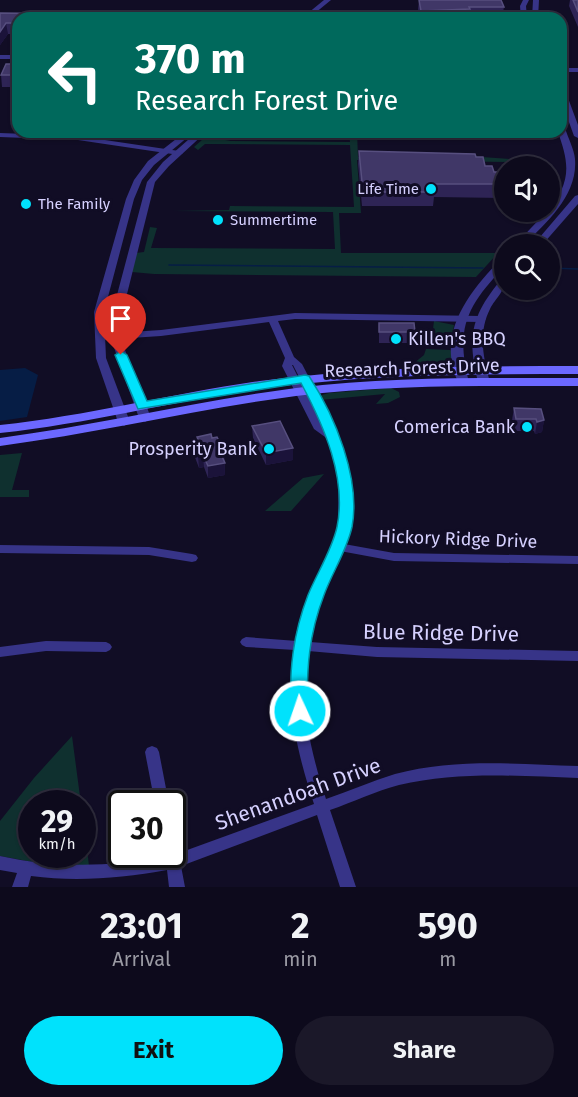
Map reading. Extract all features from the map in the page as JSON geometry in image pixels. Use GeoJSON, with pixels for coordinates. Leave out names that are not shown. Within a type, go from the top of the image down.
{"type":"FeatureCollection","features":[{"type":"Feature","properties":{"kind":"main road","name":"Research Forest Drive"},"geometry":{"type":"LineString","coordinates":[[0,442],[121,416],[302,385],[578,370]]}},
{"type":"Feature","properties":{"kind":"main road","name":"Research Forest Drive"},"geometry":{"type":"LineString","coordinates":[[482,376],[578,382]]}},
{"type":"Feature","properties":{"kind":"main road","name":"Research Forest Drive"},"geometry":{"type":"LineString","coordinates":[[0,429],[121,416]]}},
{"type":"Feature","properties":{"kind":"street"},"geometry":{"type":"LineString","coordinates":[[303,12],[317,0]]}},
{"type":"Feature","properties":{"kind":"street"},"geometry":{"type":"LineString","coordinates":[[313,12],[328,0]]}},
{"type":"Feature","properties":{"kind":"street"},"geometry":{"type":"LineString","coordinates":[[525,1],[536,1]]}},
{"type":"Feature","properties":{"kind":"street"},"geometry":{"type":"LineString","coordinates":[[567,106],[578,136]]}},
{"type":"Feature","properties":{"kind":"street"},"geometry":{"type":"LineString","coordinates":[[78,138],[176,150]]}},
{"type":"Feature","properties":{"kind":"street"},"geometry":{"type":"LineString","coordinates":[[109,138],[176,150]]}},
{"type":"Feature","properties":{"kind":"street"},"geometry":{"type":"LineString","coordinates":[[144,412],[129,379],[118,338],[118,310],[147,193],[157,173],[185,138]]}},
{"type":"Feature","properties":{"kind":"street"},"geometry":{"type":"LineString","coordinates":[[121,416],[101,358],[99,312],[132,193],[147,168],[193,138]]}},
{"type":"Feature","properties":{"kind":"street"},"geometry":{"type":"LineString","coordinates":[[560,198],[569,183],[572,163],[564,138]]}},
{"type":"Feature","properties":{"kind":"street"},"geometry":{"type":"LineString","coordinates":[[547,234],[578,198]]}},
{"type":"Feature","properties":{"kind":"street"},"geometry":{"type":"LineString","coordinates":[[560,208],[569,210]]}},
{"type":"Feature","properties":{"kind":"street"},"geometry":{"type":"LineString","coordinates":[[529,234],[541,222]]}},
{"type":"Feature","properties":{"kind":"street"},"geometry":{"type":"LineString","coordinates":[[461,376],[456,340],[461,316],[480,286],[494,271]]}},
{"type":"Feature","properties":{"kind":"street"},"geometry":{"type":"LineString","coordinates":[[482,376],[475,335],[485,305],[494,295]]}},
{"type":"Feature","properties":{"kind":"street"},"geometry":{"type":"LineString","coordinates":[[100,340],[142,339],[161,333],[272,318],[318,315],[461,316],[481,319]]}},
{"type":"Feature","properties":{"kind":"street"},"geometry":{"type":"LineString","coordinates":[[272,318],[290,358],[287,366],[302,385],[319,429],[329,435],[342,460],[346,491],[345,524],[338,547],[315,596],[297,668],[301,729],[308,765],[348,887]]}},
{"type":"Feature","properties":{"kind":"street","name":"Hickory Ridge Drive"},"geometry":{"type":"LineString","coordinates":[[338,547],[394,557],[578,560]]}},
{"type":"Feature","properties":{"kind":"street"},"geometry":{"type":"LineString","coordinates":[[0,549],[149,551],[192,558]]}},
{"type":"Feature","properties":{"kind":"street","name":"Blue Ridge Drive"},"geometry":{"type":"LineString","coordinates":[[246,642],[387,653],[578,656]]}},
{"type":"Feature","properties":{"kind":"street"},"geometry":{"type":"LineString","coordinates":[[0,652],[46,646],[106,647]]}},
{"type":"Feature","properties":{"kind":"street"},"geometry":{"type":"LineString","coordinates":[[152,752],[159,790]]}},
{"type":"Feature","properties":{"kind":"street","name":"Shenandoah Drive"},"geometry":{"type":"LineString","coordinates":[[186,854],[396,780],[426,773],[470,770],[578,772]]}},
{"type":"Feature","properties":{"kind":"street","name":"Shenandoah Drive"},"geometry":{"type":"LineString","coordinates":[[0,863],[18,866]]}},
{"type":"Feature","properties":{"kind":"street"},"geometry":{"type":"LineString","coordinates":[[20,887],[26,868]]}},
{"type":"Feature","properties":{"kind":"street","name":"Shenandoah Drive"},"geometry":{"type":"LineString","coordinates":[[26,868],[85,873],[138,868]]}},
{"type":"Feature","properties":{"kind":"street"},"geometry":{"type":"LineString","coordinates":[[174,868],[177,887]]}},
{"type":"Feature","properties":{"kind":"green space"},"geometry":{"type":"Polygon","coordinates":[[[204,138],[231,141],[350,142],[350,138],[357,138],[358,157],[494,158],[494,162],[357,160],[361,213],[339,213],[341,253],[494,253],[494,257],[476,277],[132,272],[136,253],[144,252],[150,227],[157,228],[151,248],[335,249],[333,212],[172,211],[229,210],[230,206],[354,207],[350,145],[205,144],[198,150],[194,147],[204,138]]]}},
{"type":"Feature","properties":{"kind":"green space"},"geometry":{"type":"Polygon","coordinates":[[[434,321],[454,325],[451,345],[431,344],[434,321]]]}},
{"type":"Feature","properties":{"kind":"green space"},"geometry":{"type":"Polygon","coordinates":[[[426,349],[450,350],[453,352],[454,361],[444,367],[408,368],[424,355],[426,349]]]}},
{"type":"Feature","properties":{"kind":"green space"},"geometry":{"type":"Polygon","coordinates":[[[391,388],[399,392],[400,397],[388,403],[376,404],[385,394],[320,400],[322,395],[329,393],[391,388]]]}},
{"type":"Feature","properties":{"kind":"green space"},"geometry":{"type":"Polygon","coordinates":[[[22,453],[12,490],[29,490],[29,497],[0,497],[0,455],[22,453]]]}},
{"type":"Feature","properties":{"kind":"green space"},"geometry":{"type":"Polygon","coordinates":[[[324,474],[291,511],[265,511],[303,478],[324,474]]]}},
{"type":"Feature","properties":{"kind":"green space"},"geometry":{"type":"Polygon","coordinates":[[[72,736],[79,790],[25,790],[72,736]]]}},
{"type":"Feature","properties":{"kind":"green space"},"geometry":{"type":"Polygon","coordinates":[[[18,798],[18,859],[0,856],[0,821],[18,798]]]}},
{"type":"Feature","properties":{"kind":"water"},"geometry":{"type":"Polygon","coordinates":[[[25,368],[38,375],[27,417],[0,421],[0,370],[25,368]]]}},
{"type":"Feature","properties":{"kind":"building"},"geometry":{"type":"Polygon","coordinates":[[[419,0],[501,0],[504,7],[421,11],[419,0]]]}},
{"type":"Feature","properties":{"kind":"building"},"geometry":{"type":"Polygon","coordinates":[[[573,0],[578,0],[578,12],[573,0]]]}},
{"type":"Feature","properties":{"kind":"building"},"geometry":{"type":"Polygon","coordinates":[[[0,13],[12,13],[12,23],[6,23],[0,32],[0,13]]]}},
{"type":"Feature","properties":{"kind":"building"},"geometry":{"type":"Polygon","coordinates":[[[6,64],[12,64],[12,75],[1,75],[6,64]]]}},
{"type":"Feature","properties":{"kind":"building"},"geometry":{"type":"Polygon","coordinates":[[[359,151],[475,154],[476,157],[483,157],[485,166],[492,166],[494,172],[494,184],[433,184],[434,192],[363,192],[359,151]]]}},
{"type":"Feature","properties":{"kind":"building"},"geometry":{"type":"Polygon","coordinates":[[[379,323],[414,323],[415,332],[379,332],[379,323]]]}},
{"type":"Feature","properties":{"kind":"building"},"geometry":{"type":"Polygon","coordinates":[[[514,408],[541,409],[544,420],[537,422],[536,419],[516,419],[514,408]]]}},
{"type":"Feature","properties":{"kind":"building"},"geometry":{"type":"Polygon","coordinates":[[[280,421],[293,448],[266,453],[252,426],[280,421]]]}},
{"type":"Feature","properties":{"kind":"building"},"geometry":{"type":"Polygon","coordinates":[[[211,434],[212,438],[217,437],[224,451],[220,452],[225,463],[208,466],[203,455],[198,456],[192,440],[211,434]]]}},
{"type":"Feature","properties":{"kind":"waterway"},"geometry":{"type":"LineString","coordinates":[[169,265],[483,268]]}},
{"type":"Feature","properties":{"kind":"waterway"},"geometry":{"type":"LineString","coordinates":[[560,268],[578,269]]}},
{"type":"Feature","properties":{"kind":"place","name":"Life Time"},"geometry":{"type":"Point","coordinates":[431,189]}},
{"type":"Feature","properties":{"kind":"place","name":"The Family"},"geometry":{"type":"Point","coordinates":[26,204]}},
{"type":"Feature","properties":{"kind":"place","name":"Summertime"},"geometry":{"type":"Point","coordinates":[218,220]}},
{"type":"Feature","properties":{"kind":"place","name":"Killen's BBQ"},"geometry":{"type":"Point","coordinates":[396,339]}},
{"type":"Feature","properties":{"kind":"place","name":"Comerica Bank"},"geometry":{"type":"Point","coordinates":[527,427]}},
{"type":"Feature","properties":{"kind":"place","name":"Prosperity Bank"},"geometry":{"type":"Point","coordinates":[269,449]}},
{"type":"Feature","properties":{"kind":"route"},"geometry":{"type":"LineString","coordinates":[[121,355],[142,406],[305,379],[316,400],[330,428],[329,435],[342,460],[346,491],[346,517],[338,547],[315,596],[297,668],[300,711]]}}]}
